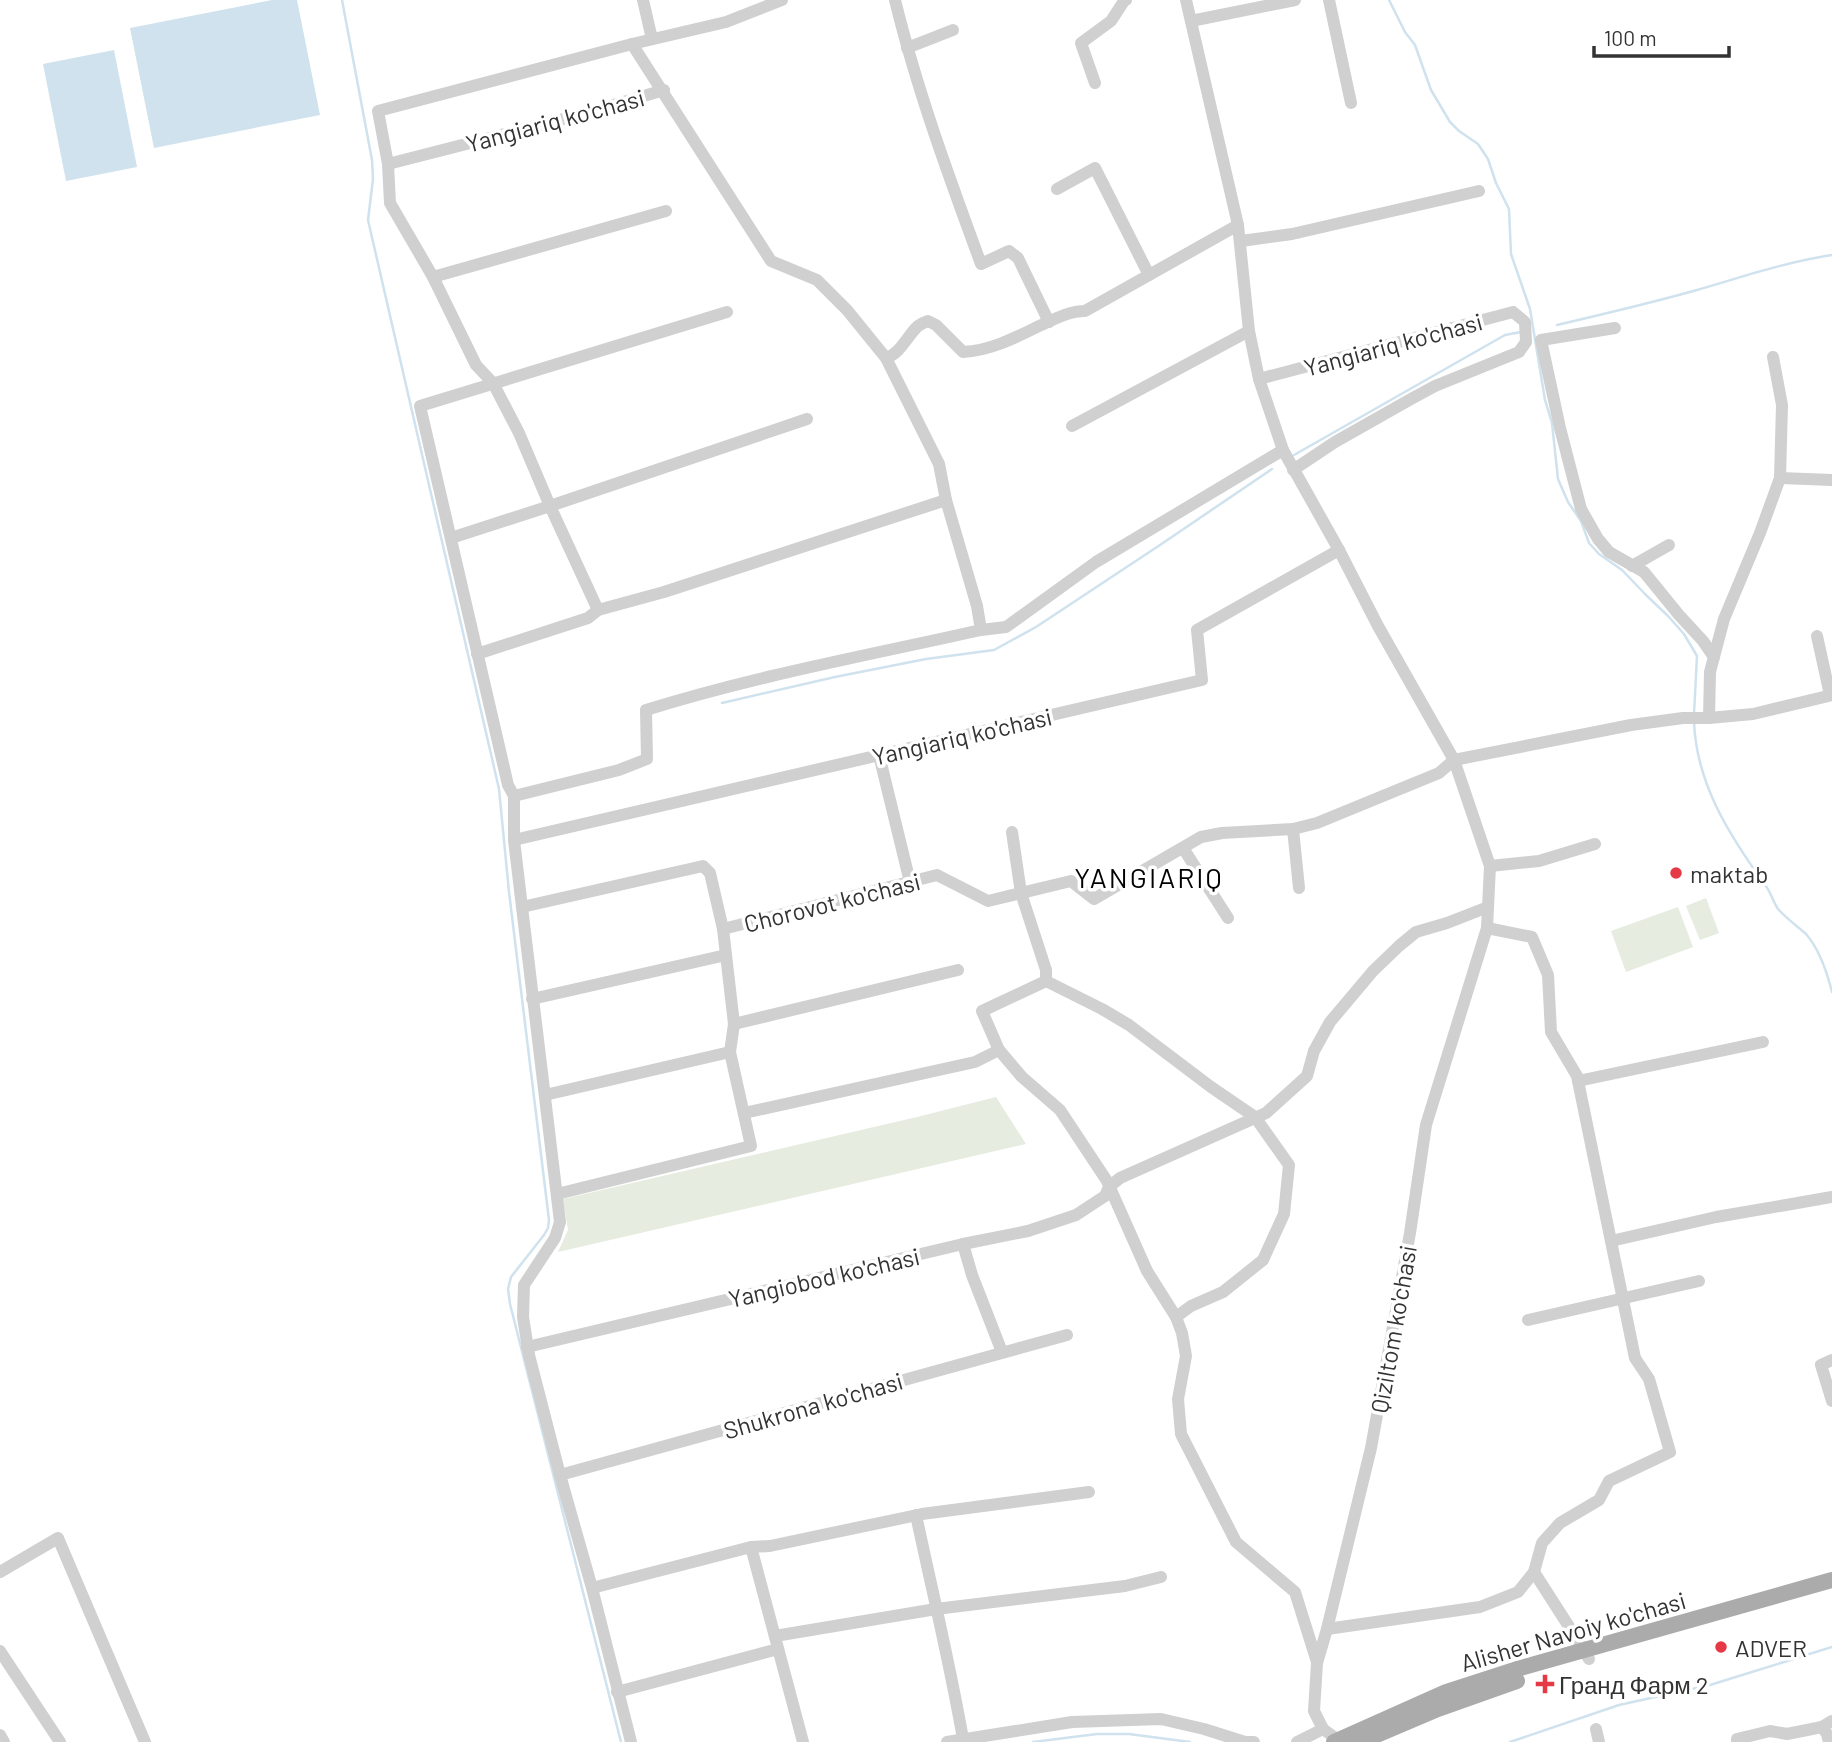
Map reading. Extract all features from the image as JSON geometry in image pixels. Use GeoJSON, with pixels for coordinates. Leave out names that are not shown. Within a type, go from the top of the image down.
{"type":"FeatureCollection","features":[{"type":"Feature","properties":{"kind":"main road","name":"Alisher Navoiy ko'chasi"},"geometry":{"type":"LineString","coordinates":[[1338,1741],[1446,1692],[1664,1632],[1832,1580]]}},
{"type":"Feature","properties":{"kind":"main road","name":"Alisher Navoiy ko'chasi"},"geometry":{"type":"LineString","coordinates":[[1664,1632],[1832,1591]]}},
{"type":"Feature","properties":{"kind":"main road","name":"Alisher Navoiy ko'chasi"},"geometry":{"type":"LineString","coordinates":[[1360,1742],[1472,1696],[1587,1654]]}},
{"type":"Feature","properties":{"kind":"street"},"geometry":{"type":"LineString","coordinates":[[643,0],[652,39]]}},
{"type":"Feature","properties":{"kind":"street"},"geometry":{"type":"LineString","coordinates":[[598,610],[519,433],[493,383],[476,365],[433,277],[390,203],[388,164],[378,111],[726,22],[782,0]]}},
{"type":"Feature","properties":{"kind":"street"},"geometry":{"type":"LineString","coordinates":[[895,0],[937,144],[981,264],[1009,251],[1018,258],[1049,322]]}},
{"type":"Feature","properties":{"kind":"street"},"geometry":{"type":"LineString","coordinates":[[1095,83],[1081,43],[1111,21],[1126,0]]}},
{"type":"Feature","properties":{"kind":"street"},"geometry":{"type":"LineString","coordinates":[[1186,0],[1238,225],[1249,331],[1259,379],[1283,450],[1454,760],[1490,866],[1539,861],[1595,844]]}},
{"type":"Feature","properties":{"kind":"street"},"geometry":{"type":"LineString","coordinates":[[1191,21],[1295,0]]}},
{"type":"Feature","properties":{"kind":"street"},"geometry":{"type":"LineString","coordinates":[[1329,0],[1351,103]]}},
{"type":"Feature","properties":{"kind":"street"},"geometry":{"type":"LineString","coordinates":[[907,48],[953,30]]}},
{"type":"Feature","properties":{"kind":"street"},"geometry":{"type":"LineString","coordinates":[[632,44],[664,90]]}},
{"type":"Feature","properties":{"kind":"street","name":"Yangiariq ko'chasi"},"geometry":{"type":"LineString","coordinates":[[388,164],[583,114],[664,90],[771,261],[817,281],[847,310],[886,358],[939,464],[981,630]]}},
{"type":"Feature","properties":{"kind":"street"},"geometry":{"type":"LineString","coordinates":[[1058,189],[1095,168],[1149,275]]}},
{"type":"Feature","properties":{"kind":"street"},"geometry":{"type":"LineString","coordinates":[[1241,241],[1292,234],[1479,191]]}},
{"type":"Feature","properties":{"kind":"street"},"geometry":{"type":"LineString","coordinates":[[433,277],[666,211]]}},
{"type":"Feature","properties":{"kind":"street"},"geometry":{"type":"LineString","coordinates":[[886,358],[928,320],[964,352],[976,351],[1076,311],[1085,311],[1238,225]]}},
{"type":"Feature","properties":{"kind":"street","name":"Yangiariq ko'chasi"},"geometry":{"type":"LineString","coordinates":[[1259,379],[1513,312],[1525,322],[1527,342],[1519,352],[1411,399],[1335,442],[1293,470]]}},
{"type":"Feature","properties":{"kind":"street"},"geometry":{"type":"LineString","coordinates":[[631,1742],[527,1348],[523,1317],[524,1285],[555,1238],[561,1222],[514,840],[514,796],[508,785],[420,406],[727,313]]}},
{"type":"Feature","properties":{"kind":"street"},"geometry":{"type":"LineString","coordinates":[[1615,328],[1541,340],[1581,509],[1598,539],[1609,552],[1644,572],[1703,640],[1714,657]]}},
{"type":"Feature","properties":{"kind":"street"},"geometry":{"type":"LineString","coordinates":[[1072,426],[1249,331]]}},
{"type":"Feature","properties":{"kind":"street"},"geometry":{"type":"LineString","coordinates":[[1709,718],[1710,671],[1724,619],[1780,478],[1782,405],[1773,357]]}},
{"type":"Feature","properties":{"kind":"street"},"geometry":{"type":"LineString","coordinates":[[451,538],[807,419]]}},
{"type":"Feature","properties":{"kind":"street"},"geometry":{"type":"LineString","coordinates":[[514,796],[619,770],[647,759],[646,710],[765,678],[981,630],[1006,627],[1096,562],[1283,450]]}},
{"type":"Feature","properties":{"kind":"street"},"geometry":{"type":"LineString","coordinates":[[1780,478],[1832,480]]}},
{"type":"Feature","properties":{"kind":"street"},"geometry":{"type":"LineString","coordinates":[[477,654],[588,618],[598,610],[664,592],[946,500]]}},
{"type":"Feature","properties":{"kind":"street"},"geometry":{"type":"LineString","coordinates":[[1632,566],[1669,545]]}},
{"type":"Feature","properties":{"kind":"street","name":"Yangiariq ko'chasi"},"geometry":{"type":"LineString","coordinates":[[514,840],[1202,680],[1197,630],[1339,550]]}},
{"type":"Feature","properties":{"kind":"street"},"geometry":{"type":"LineString","coordinates":[[1228,918],[1183,848],[1201,837],[1222,833],[1293,829],[1317,823],[1439,774],[1454,760],[1631,725],[1683,718],[1753,714],[1831,695],[1817,636]]}},
{"type":"Feature","properties":{"kind":"street"},"geometry":{"type":"LineString","coordinates":[[879,755],[909,882]]}},
{"type":"Feature","properties":{"kind":"street"},"geometry":{"type":"LineString","coordinates":[[1293,829],[1299,888]]}},
{"type":"Feature","properties":{"kind":"street"},"geometry":{"type":"LineString","coordinates":[[1012,832],[1021,893],[1046,970],[1046,981]]}},
{"type":"Feature","properties":{"kind":"street","name":"Chorovot ko'chasi"},"geometry":{"type":"LineString","coordinates":[[723,929],[937,875],[988,901],[1071,881],[1094,899],[1183,848]]}},
{"type":"Feature","properties":{"kind":"street"},"geometry":{"type":"LineString","coordinates":[[522,907],[704,866],[710,873],[723,929],[734,1024],[730,1052],[751,1146],[558,1194]]}},
{"type":"Feature","properties":{"kind":"street","name":"Qiziltom ko'chasi"},"geometry":{"type":"LineString","coordinates":[[1323,1729],[1314,1712],[1317,1663],[1371,1448],[1410,1233],[1426,1125],[1487,928],[1490,866]]}},
{"type":"Feature","properties":{"kind":"street"},"geometry":{"type":"LineString","coordinates":[[1109,1187],[1120,1178],[1266,1113],[1307,1076],[1314,1051],[1330,1022],[1373,971],[1399,946],[1416,932],[1488,907]]}},
{"type":"Feature","properties":{"kind":"street"},"geometry":{"type":"LineString","coordinates":[[1327,1629],[1480,1607],[1518,1592],[1534,1572],[1542,1543],[1560,1522],[1599,1500],[1609,1481],[1670,1452],[1649,1380],[1635,1358],[1577,1076],[1551,1032],[1548,975],[1532,937],[1487,928]]}},
{"type":"Feature","properties":{"kind":"street","name":"Chorovot ko'chasi"},"geometry":{"type":"LineString","coordinates":[[532,999],[726,955]]}},
{"type":"Feature","properties":{"kind":"street"},"geometry":{"type":"LineString","coordinates":[[734,1024],[958,971]]}},
{"type":"Feature","properties":{"kind":"street"},"geometry":{"type":"LineString","coordinates":[[1046,981],[982,1011],[999,1050],[1022,1077],[1060,1110],[1109,1187],[1147,1271],[1177,1317],[1186,1356],[1178,1399],[1181,1434],[1236,1542],[1294,1592],[1317,1663]]}},
{"type":"Feature","properties":{"kind":"street"},"geometry":{"type":"LineString","coordinates":[[1046,981],[1129,1025],[1255,1117],[1289,1164],[1284,1214],[1263,1260],[1223,1292],[1191,1306],[1177,1317]]}},
{"type":"Feature","properties":{"kind":"street"},"geometry":{"type":"LineString","coordinates":[[1578,1082],[1763,1042]]}},
{"type":"Feature","properties":{"kind":"street"},"geometry":{"type":"LineString","coordinates":[[744,1113],[975,1062],[999,1050]]}},
{"type":"Feature","properties":{"kind":"street"},"geometry":{"type":"LineString","coordinates":[[545,1095],[730,1052]]}},
{"type":"Feature","properties":{"kind":"street","name":"Yangiobod ko'chasi"},"geometry":{"type":"LineString","coordinates":[[527,1348],[963,1244],[1028,1231],[1076,1215],[1105,1196],[1109,1187]]}},
{"type":"Feature","properties":{"kind":"street"},"geometry":{"type":"LineString","coordinates":[[1611,1241],[1716,1217],[1832,1197]]}},
{"type":"Feature","properties":{"kind":"street"},"geometry":{"type":"LineString","coordinates":[[963,1244],[1002,1352]]}},
{"type":"Feature","properties":{"kind":"street"},"geometry":{"type":"LineString","coordinates":[[1528,1320],[1699,1281]]}},
{"type":"Feature","properties":{"kind":"street","name":"Shukrona ko'chasi"},"geometry":{"type":"LineString","coordinates":[[560,1475],[1067,1335]]}},
{"type":"Feature","properties":{"kind":"street"},"geometry":{"type":"LineString","coordinates":[[1826,1363],[1832,1401]]}},
{"type":"Feature","properties":{"kind":"street"},"geometry":{"type":"LineString","coordinates":[[592,1588],[751,1547],[771,1546],[916,1515],[1089,1492]]}},
{"type":"Feature","properties":{"kind":"street"},"geometry":{"type":"LineString","coordinates":[[916,1515],[963,1739]]}},
{"type":"Feature","properties":{"kind":"street"},"geometry":{"type":"LineString","coordinates":[[0,1572],[58,1538],[145,1742]]}},
{"type":"Feature","properties":{"kind":"street"},"geometry":{"type":"LineString","coordinates":[[751,1547],[803,1742]]}},
{"type":"Feature","properties":{"kind":"street"},"geometry":{"type":"LineString","coordinates":[[1534,1572],[1587,1654]]}},
{"type":"Feature","properties":{"kind":"street"},"geometry":{"type":"LineString","coordinates":[[617,1692],[776,1642],[936,1609],[1125,1586],[1161,1577]]}},
{"type":"Feature","properties":{"kind":"street"},"geometry":{"type":"LineString","coordinates":[[0,1651],[60,1742]]}},
{"type":"Feature","properties":{"kind":"street"},"geometry":{"type":"LineString","coordinates":[[947,1742],[1072,1722],[1161,1718],[1245,1742],[1254,1742]]}},
{"type":"Feature","properties":{"kind":"street"},"geometry":{"type":"LineString","coordinates":[[1737,1742],[1737,1739],[1770,1731],[1787,1738],[1827,1724],[1829,1742]]}},
{"type":"Feature","properties":{"kind":"street"},"geometry":{"type":"LineString","coordinates":[[1297,1742],[1323,1729],[1338,1741]]}},
{"type":"Feature","properties":{"kind":"street"},"geometry":{"type":"LineString","coordinates":[[0,1735],[4,1742]]}},
{"type":"Feature","properties":{"kind":"shaded area"},"geometry":{"type":"Polygon","coordinates":[[[1706,898],[1719,933],[1700,940],[1686,906],[1706,898]]]}},
{"type":"Feature","properties":{"kind":"shaded area"},"geometry":{"type":"Polygon","coordinates":[[[1678,907],[1693,947],[1626,972],[1611,931],[1678,907]]]}},
{"type":"Feature","properties":{"kind":"shaded area"},"geometry":{"type":"Polygon","coordinates":[[[996,1097],[1026,1144],[558,1252],[568,1230],[563,1199],[996,1097]]]}},
{"type":"Feature","properties":{"kind":"water"},"geometry":{"type":"Polygon","coordinates":[[[272,0],[297,0],[320,115],[154,148],[130,28],[272,0]]]}},
{"type":"Feature","properties":{"kind":"water"},"geometry":{"type":"Polygon","coordinates":[[[114,50],[137,167],[66,181],[43,64],[114,50]]]}},
{"type":"Feature","properties":{"kind":"waterway"},"geometry":{"type":"LineString","coordinates":[[342,0],[372,160],[373,179],[368,220],[499,789],[549,1220],[544,1235],[511,1277],[508,1289],[510,1304],[621,1742]]}},
{"type":"Feature","properties":{"kind":"waterway"},"geometry":{"type":"LineString","coordinates":[[1389,0],[1405,32],[1415,45],[1431,90],[1450,122],[1478,144],[1488,159],[1509,209],[1511,254],[1530,309],[1545,400],[1552,423],[1558,479],[1568,502],[1581,521],[1589,543],[1599,554],[1622,570],[1668,616],[1684,634],[1697,656],[1694,714]]}},
{"type":"Feature","properties":{"kind":"waterway"},"geometry":{"type":"LineString","coordinates":[[1557,325],[1832,255]]}},
{"type":"Feature","properties":{"kind":"waterway"},"geometry":{"type":"LineString","coordinates":[[1294,455],[1505,335],[1521,332]]}},
{"type":"Feature","properties":{"kind":"waterway"},"geometry":{"type":"LineString","coordinates":[[722,703],[926,659],[994,650],[1036,627],[1272,469]]}},
{"type":"Feature","properties":{"kind":"waterway"},"geometry":{"type":"LineString","coordinates":[[1694,721],[1701,766],[1717,808],[1778,909],[1806,934],[1815,947],[1832,992]]}},
{"type":"Feature","properties":{"kind":"waterway"},"geometry":{"type":"LineString","coordinates":[[1510,1742],[1619,1705],[1710,1685],[1832,1647]]}},
{"type":"Feature","properties":{"kind":"waterway"},"geometry":{"type":"LineString","coordinates":[[1033,1742],[1097,1734],[1129,1734],[1190,1742]]}},
{"type":"Feature","properties":{"kind":"place","name":"maktab"},"geometry":{"type":"Point","coordinates":[1676,873]}},
{"type":"Feature","properties":{"kind":"place","name":"ADVER"},"geometry":{"type":"Point","coordinates":[1721,1647]}},
{"type":"Feature","properties":{"kind":"place","name":"Гранд Фарм 2"},"geometry":{"type":"Point","coordinates":[1545,1684]}},
{"type":"Feature","properties":{"kind":"district","name":"YANGIARIQ"},"geometry":{"type":"Point","coordinates":[1149,877]}}]}
